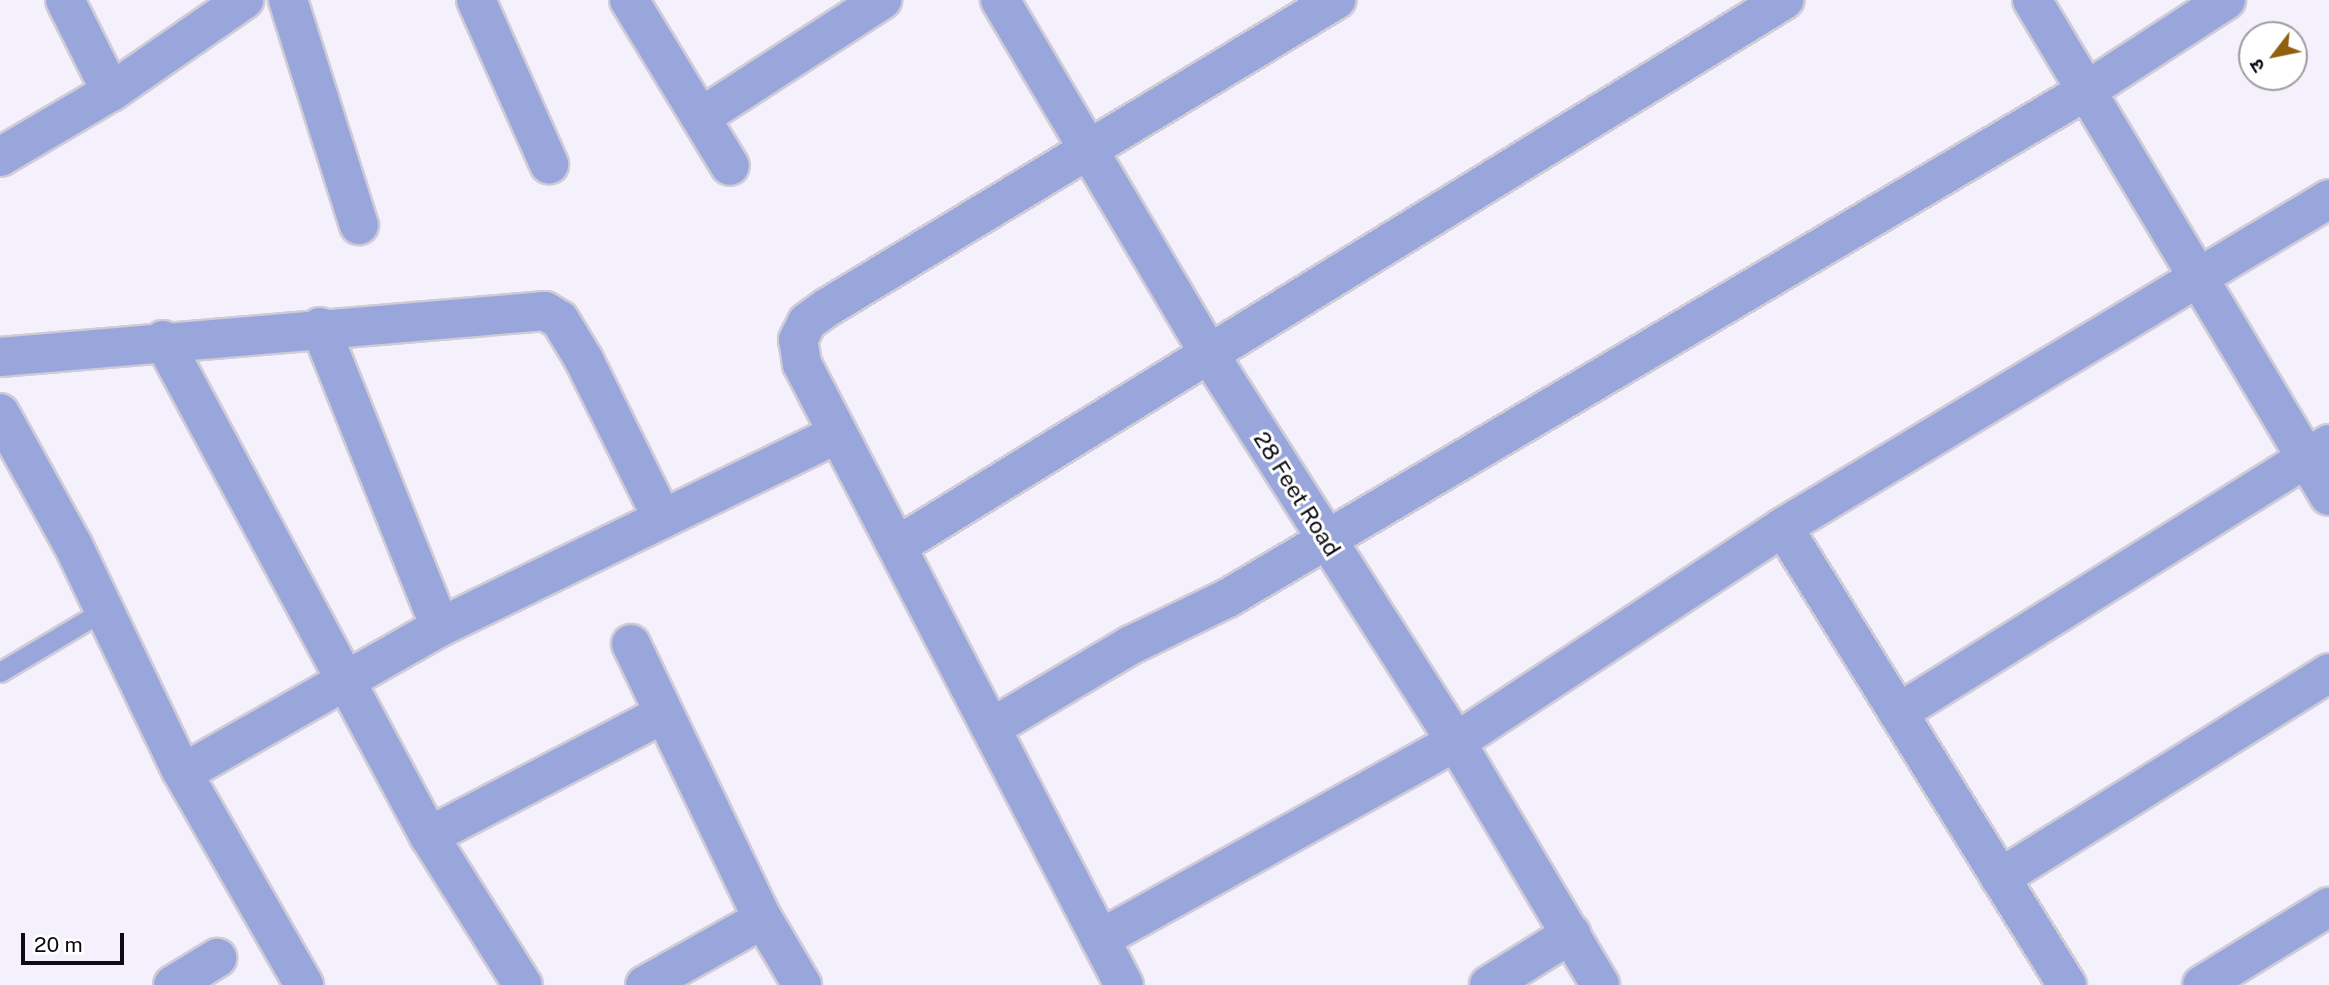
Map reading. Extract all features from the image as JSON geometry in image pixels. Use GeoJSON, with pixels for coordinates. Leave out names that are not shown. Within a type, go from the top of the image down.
{"type":"FeatureCollection","features":[{"type":"Feature","properties":{"kind":"street"},"geometry":{"type":"LineString","coordinates":[[65,0],[111,92]]}},
{"type":"Feature","properties":{"kind":"street"},"geometry":{"type":"LineString","coordinates":[[0,156],[111,92],[244,0]]}},
{"type":"Feature","properties":{"kind":"street"},"geometry":{"type":"LineString","coordinates":[[288,0],[359,225]]}},
{"type":"Feature","properties":{"kind":"street"},"geometry":{"type":"LineString","coordinates":[[477,0],[549,164]]}},
{"type":"Feature","properties":{"kind":"street"},"geometry":{"type":"LineString","coordinates":[[629,0],[730,166]]}},
{"type":"Feature","properties":{"kind":"street"},"geometry":{"type":"LineString","coordinates":[[701,117],[881,0]]}},
{"type":"Feature","properties":{"kind":"street","name":"28 Feet Road"},"geometry":{"type":"LineString","coordinates":[[1000,0],[1209,354],[1456,742],[1600,985]]}},
{"type":"Feature","properties":{"kind":"street"},"geometry":{"type":"LineString","coordinates":[[1124,985],[802,364],[798,340],[807,322],[1336,0]]}},
{"type":"Feature","properties":{"kind":"street"},"geometry":{"type":"LineString","coordinates":[[897,546],[1784,0]]}},
{"type":"Feature","properties":{"kind":"street"},"geometry":{"type":"LineString","coordinates":[[2032,0],[2197,280],[2318,451],[2329,496]]}},
{"type":"Feature","properties":{"kind":"street"},"geometry":{"type":"LineString","coordinates":[[991,728],[1131,645],[1228,598],[1324,537],[2086,91],[2226,0]]}},
{"type":"Feature","properties":{"kind":"street"},"geometry":{"type":"LineString","coordinates":[[1100,939],[1456,742],[1783,527],[2329,199]]}},
{"type":"Feature","properties":{"kind":"street"},"geometry":{"type":"LineString","coordinates":[[0,357],[163,340],[545,310],[559,320],[584,360],[662,518]]}},
{"type":"Feature","properties":{"kind":"street"},"geometry":{"type":"LineString","coordinates":[[320,327],[440,626]]}},
{"type":"Feature","properties":{"kind":"street"},"geometry":{"type":"LineString","coordinates":[[163,340],[429,836],[523,985]]}},
{"type":"Feature","properties":{"kind":"street"},"geometry":{"type":"LineString","coordinates":[[0,413],[104,610],[183,773],[304,985]]}},
{"type":"Feature","properties":{"kind":"street"},"geometry":{"type":"LineString","coordinates":[[183,773],[440,626],[838,434]]}},
{"type":"Feature","properties":{"kind":"street"},"geometry":{"type":"LineString","coordinates":[[1898,713],[2318,451]]}},
{"type":"Feature","properties":{"kind":"street"},"geometry":{"type":"LineString","coordinates":[[1783,527],[2067,985]]}},
{"type":"Feature","properties":{"kind":"street"},"geometry":{"type":"LineString","coordinates":[[631,644],[661,715],[763,919],[802,985]]}},
{"type":"Feature","properties":{"kind":"street"},"geometry":{"type":"LineString","coordinates":[[2000,878],[2329,673]]}},
{"type":"Feature","properties":{"kind":"street"},"geometry":{"type":"LineString","coordinates":[[429,836],[661,715]]}},
{"type":"Feature","properties":{"kind":"street"},"geometry":{"type":"LineString","coordinates":[[2202,985],[2329,907]]}},
{"type":"Feature","properties":{"kind":"street"},"geometry":{"type":"LineString","coordinates":[[645,985],[763,919]]}},
{"type":"Feature","properties":{"kind":"street"},"geometry":{"type":"LineString","coordinates":[[1489,985],[1571,934]]}},
{"type":"Feature","properties":{"kind":"street"},"geometry":{"type":"LineString","coordinates":[[173,985],[217,958]]}},
{"type":"Feature","properties":{"kind":"lane"},"geometry":{"type":"LineString","coordinates":[[0,672],[104,610]]}}]}
